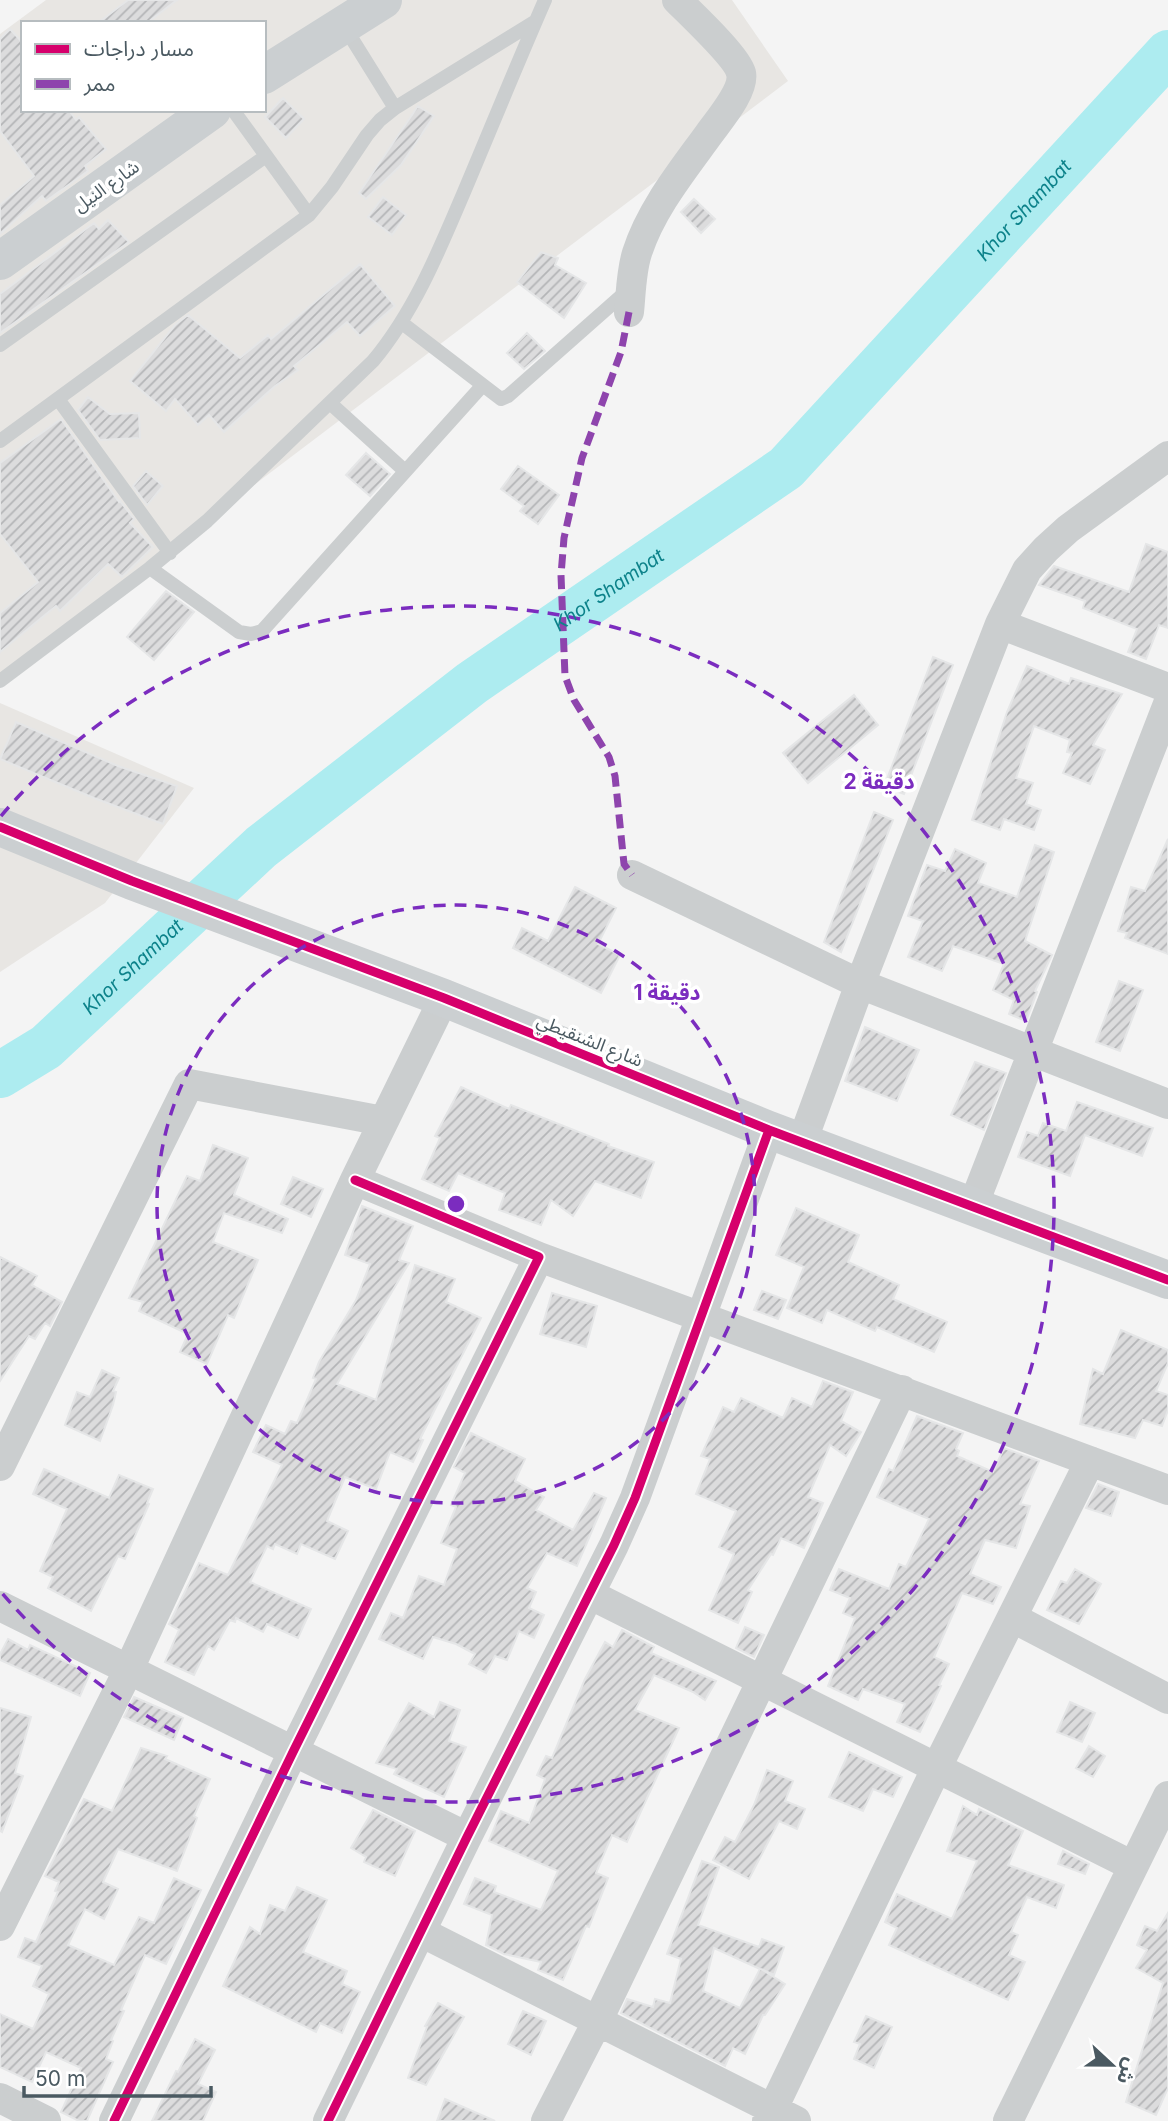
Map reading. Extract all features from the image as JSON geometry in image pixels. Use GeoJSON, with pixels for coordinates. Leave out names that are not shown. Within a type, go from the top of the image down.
{"type":"FeatureCollection","features":[{"type":"Feature","properties":{"kind":"street"},"geometry":{"type":"LineString","coordinates":[[266,74],[383,0]]}},
{"type":"Feature","properties":{"kind":"street"},"geometry":{"type":"LineString","coordinates":[[630,299],[637,254],[650,222],[682,171],[727,110],[741,81],[740,71],[734,62],[677,0]]}},
{"type":"Feature","properties":{"kind":"street","name":"شارع النيل"},"geometry":{"type":"LineString","coordinates":[[0,261],[209,112]]}},
{"type":"Feature","properties":{"kind":"street"},"geometry":{"type":"LineString","coordinates":[[328,2121],[467,1837],[591,1595],[635,1498],[701,1316],[860,984],[1000,624],[1027,570],[1068,528],[1168,456]]}},
{"type":"Feature","properties":{"kind":"street"},"geometry":{"type":"LineString","coordinates":[[1000,624],[1168,688]]}},
{"type":"Feature","properties":{"kind":"street"},"geometry":{"type":"LineString","coordinates":[[973,1206],[1168,704]]}},
{"type":"Feature","properties":{"kind":"street","name":"شارع الشنقيطي"},"geometry":{"type":"LineString","coordinates":[[0,827],[132,881],[444,998],[786,1136],[1168,1280]]}},
{"type":"Feature","properties":{"kind":"street"},"geometry":{"type":"LineString","coordinates":[[632,875],[860,984],[1168,1104]]}},
{"type":"Feature","properties":{"kind":"street"},"geometry":{"type":"LineString","coordinates":[[0,1926],[128,1671],[355,1180],[444,998]]}},
{"type":"Feature","properties":{"kind":"street"},"geometry":{"type":"LineString","coordinates":[[0,1466],[189,1084],[383,1121]]}},
{"type":"Feature","properties":{"kind":"street"},"geometry":{"type":"LineString","coordinates":[[355,1180],[539,1257],[1168,1490]]}},
{"type":"Feature","properties":{"kind":"street"},"geometry":{"type":"LineString","coordinates":[[114,2121],[293,1752],[539,1257]]}},
{"type":"Feature","properties":{"kind":"street"},"geometry":{"type":"LineString","coordinates":[[546,2121],[598,2020],[902,1390]]}},
{"type":"Feature","properties":{"kind":"street"},"geometry":{"type":"LineString","coordinates":[[421,1932],[598,2020],[779,2117],[937,1767],[1090,1461]]}},
{"type":"Feature","properties":{"kind":"street"},"geometry":{"type":"LineString","coordinates":[[591,1595],[1133,1866]]}},
{"type":"Feature","properties":{"kind":"street"},"geometry":{"type":"LineString","coordinates":[[0,1606],[467,1837]]}},
{"type":"Feature","properties":{"kind":"street"},"geometry":{"type":"LineString","coordinates":[[1013,1618],[1168,1699]]}},
{"type":"Feature","properties":{"kind":"street"},"geometry":{"type":"LineString","coordinates":[[1008,2121],[1133,1866],[1158,1843],[1168,1796]]}},
{"type":"Feature","properties":{"kind":"street"},"geometry":{"type":"LineString","coordinates":[[0,2098],[47,2121]]}},
{"type":"Feature","properties":{"kind":"lane"},"geometry":{"type":"LineString","coordinates":[[0,681],[150,568],[207,521],[373,361],[402,323],[446,235],[545,0]]}},
{"type":"Feature","properties":{"kind":"lane"},"geometry":{"type":"LineString","coordinates":[[0,441],[309,215],[332,187],[367,135],[395,108],[536,21]]}},
{"type":"Feature","properties":{"kind":"lane"},"geometry":{"type":"LineString","coordinates":[[343,25],[395,108]]}},
{"type":"Feature","properties":{"kind":"lane"},"geometry":{"type":"LineString","coordinates":[[234,112],[309,215]]}},
{"type":"Feature","properties":{"kind":"lane"},"geometry":{"type":"LineString","coordinates":[[0,345],[266,156]]}},
{"type":"Feature","properties":{"kind":"lane"},"geometry":{"type":"LineString","coordinates":[[402,323],[501,399],[630,299]]}},
{"type":"Feature","properties":{"kind":"lane"},"geometry":{"type":"LineString","coordinates":[[150,568],[239,632],[251,634],[262,631],[482,386]]}},
{"type":"Feature","properties":{"kind":"lane"},"geometry":{"type":"LineString","coordinates":[[58,399],[170,552]]}},
{"type":"Feature","properties":{"kind":"lane"},"geometry":{"type":"LineString","coordinates":[[330,402],[405,471]]}},
{"type":"Feature","properties":{"kind":"shaded area"},"geometry":{"type":"Polygon","coordinates":[[[46,0],[732,0],[788,81],[0,677],[0,34],[46,0]]]}},
{"type":"Feature","properties":{"kind":"shaded area"},"geometry":{"type":"Polygon","coordinates":[[[0,703],[194,788],[105,903],[0,972],[0,703]]]}},
{"type":"Feature","properties":{"kind":"building"},"geometry":{"type":"Polygon","coordinates":[[[128,0],[177,0],[150,21],[101,21],[128,0]]]}},
{"type":"Feature","properties":{"kind":"building"},"geometry":{"type":"Polygon","coordinates":[[[10,29],[21,41],[21,112],[70,112],[76,120],[79,117],[106,149],[85,166],[88,171],[46,201],[42,196],[0,234],[0,205],[34,176],[0,131],[0,39],[10,29]]]}},
{"type":"Feature","properties":{"kind":"building"},"geometry":{"type":"Polygon","coordinates":[[[283,98],[304,119],[286,138],[265,117],[283,98]]]}},
{"type":"Feature","properties":{"kind":"building"},"geometry":{"type":"Polygon","coordinates":[[[418,106],[434,116],[401,165],[366,199],[359,193],[418,106]]]}},
{"type":"Feature","properties":{"kind":"building"},"geometry":{"type":"Polygon","coordinates":[[[383,197],[406,215],[392,235],[368,217],[383,197]]]}},
{"type":"Feature","properties":{"kind":"building"},"geometry":{"type":"Polygon","coordinates":[[[694,199],[715,219],[701,233],[681,212],[694,199]]]}},
{"type":"Feature","properties":{"kind":"building"},"geometry":{"type":"Polygon","coordinates":[[[108,220],[129,242],[0,333],[0,294],[94,223],[99,229],[108,220]]]}},
{"type":"Feature","properties":{"kind":"building"},"geometry":{"type":"Polygon","coordinates":[[[541,252],[558,258],[555,265],[586,283],[564,318],[517,282],[541,252]]]}},
{"type":"Feature","properties":{"kind":"building"},"geometry":{"type":"Polygon","coordinates":[[[360,264],[395,306],[360,336],[347,322],[294,366],[298,370],[275,386],[224,432],[209,415],[198,425],[175,399],[166,411],[130,381],[175,325],[188,315],[240,358],[268,335],[271,339],[360,264]]]}},
{"type":"Feature","properties":{"kind":"building"},"geometry":{"type":"Polygon","coordinates":[[[527,333],[545,351],[524,369],[507,353],[527,333]]]}},
{"type":"Feature","properties":{"kind":"building"},"geometry":{"type":"Polygon","coordinates":[[[88,397],[110,414],[139,413],[140,438],[100,440],[78,410],[88,397]]]}},
{"type":"Feature","properties":{"kind":"building"},"geometry":{"type":"Polygon","coordinates":[[[61,419],[134,519],[130,523],[153,547],[122,577],[108,564],[60,611],[56,606],[0,652],[0,613],[38,582],[0,534],[0,463],[61,419]]]}},
{"type":"Feature","properties":{"kind":"building"},"geometry":{"type":"Polygon","coordinates":[[[366,453],[390,474],[370,496],[346,475],[366,453]]]}},
{"type":"Feature","properties":{"kind":"building"},"geometry":{"type":"Polygon","coordinates":[[[518,466],[559,495],[538,524],[520,511],[524,506],[501,489],[518,466]]]}},
{"type":"Feature","properties":{"kind":"building"},"geometry":{"type":"Polygon","coordinates":[[[146,471],[163,486],[147,505],[133,486],[146,471]]]}},
{"type":"Feature","properties":{"kind":"building"},"geometry":{"type":"Polygon","coordinates":[[[1146,544],[1168,552],[1168,628],[1159,625],[1146,659],[1128,652],[1137,629],[1083,608],[1085,601],[1039,585],[1054,566],[1129,592],[1146,544]]]}},
{"type":"Feature","properties":{"kind":"building"},"geometry":{"type":"Polygon","coordinates":[[[166,591],[194,612],[154,660],[127,637],[166,591]]]}},
{"type":"Feature","properties":{"kind":"building"},"geometry":{"type":"Polygon","coordinates":[[[933,657],[953,665],[904,794],[884,787],[933,657]]]}},
{"type":"Feature","properties":{"kind":"building"},"geometry":{"type":"Polygon","coordinates":[[[1027,666],[1069,684],[1071,678],[1122,694],[1093,745],[1105,750],[1090,784],[1063,773],[1072,753],[1067,752],[1070,740],[1034,726],[1016,778],[1033,783],[1026,804],[1041,810],[1034,830],[1004,819],[1000,830],[972,820],[1007,712],[1027,666]]]}},
{"type":"Feature","properties":{"kind":"building"},"geometry":{"type":"Polygon","coordinates":[[[854,695],[878,725],[808,783],[783,753],[854,695]]]}},
{"type":"Feature","properties":{"kind":"building"},"geometry":{"type":"Polygon","coordinates":[[[16,722],[118,766],[177,786],[163,824],[0,759],[16,722]]]}},
{"type":"Feature","properties":{"kind":"building"},"geometry":{"type":"Polygon","coordinates":[[[874,812],[893,820],[841,952],[824,942],[874,812]]]}},
{"type":"Feature","properties":{"kind":"building"},"geometry":{"type":"Polygon","coordinates":[[[1168,839],[1168,954],[1125,938],[1127,933],[1118,931],[1131,887],[1145,891],[1168,839]]]}},
{"type":"Feature","properties":{"kind":"building"},"geometry":{"type":"Polygon","coordinates":[[[1035,845],[1054,852],[1025,941],[1052,955],[1035,991],[1037,992],[1026,1021],[1009,1014],[1014,1000],[993,990],[1004,964],[953,946],[942,971],[908,957],[923,921],[908,916],[927,865],[945,871],[955,849],[986,863],[978,883],[1017,897],[1035,845]]]}},
{"type":"Feature","properties":{"kind":"building"},"geometry":{"type":"Polygon","coordinates":[[[575,887],[616,908],[598,944],[620,955],[601,993],[513,948],[522,928],[548,941],[575,887]]]}},
{"type":"Feature","properties":{"kind":"building"},"geometry":{"type":"Polygon","coordinates":[[[1119,981],[1143,990],[1120,1051],[1096,1042],[1119,981]]]}},
{"type":"Feature","properties":{"kind":"building"},"geometry":{"type":"Polygon","coordinates":[[[865,1027],[919,1050],[897,1101],[845,1081],[865,1027]]]}},
{"type":"Feature","properties":{"kind":"building"},"geometry":{"type":"Polygon","coordinates":[[[975,1062],[1006,1073],[984,1130],[951,1115],[975,1062]]]}},
{"type":"Feature","properties":{"kind":"building"},"geometry":{"type":"Polygon","coordinates":[[[461,1087],[509,1109],[511,1105],[609,1144],[608,1146],[654,1162],[641,1198],[595,1181],[573,1216],[551,1200],[541,1225],[499,1210],[505,1193],[458,1173],[449,1191],[422,1179],[440,1138],[435,1136],[461,1087]]]}},
{"type":"Feature","properties":{"kind":"building"},"geometry":{"type":"Polygon","coordinates":[[[1077,1102],[1153,1128],[1142,1156],[1085,1135],[1070,1176],[1018,1157],[1027,1132],[1038,1136],[1043,1123],[1066,1131],[1077,1102]]]}},
{"type":"Feature","properties":{"kind":"building"},"geometry":{"type":"Polygon","coordinates":[[[213,1145],[248,1158],[234,1195],[288,1219],[282,1233],[224,1213],[213,1242],[258,1260],[234,1318],[228,1315],[207,1364],[180,1352],[188,1334],[139,1311],[143,1302],[129,1298],[187,1176],[200,1181],[213,1145]]]}},
{"type":"Feature","properties":{"kind":"building"},"geometry":{"type":"Polygon","coordinates":[[[293,1177],[323,1189],[311,1217],[281,1204],[293,1177]]]}},
{"type":"Feature","properties":{"kind":"building"},"geometry":{"type":"Polygon","coordinates":[[[362,1206],[413,1226],[399,1260],[409,1263],[337,1384],[376,1400],[415,1265],[455,1279],[446,1302],[481,1318],[420,1439],[423,1440],[413,1462],[390,1452],[376,1489],[345,1477],[327,1521],[348,1531],[335,1559],[301,1544],[297,1554],[275,1544],[273,1549],[267,1546],[250,1582],[311,1609],[298,1638],[267,1624],[263,1632],[236,1618],[235,1622],[230,1620],[214,1650],[208,1646],[194,1675],[165,1662],[179,1630],[169,1624],[199,1563],[228,1575],[282,1465],[253,1452],[266,1425],[285,1434],[291,1421],[297,1423],[316,1379],[313,1378],[319,1362],[356,1300],[370,1264],[345,1255],[362,1206]]]}},
{"type":"Feature","properties":{"kind":"building"},"geometry":{"type":"Polygon","coordinates":[[[796,1208],[859,1235],[848,1262],[899,1285],[893,1299],[947,1322],[934,1352],[877,1327],[875,1331],[827,1310],[822,1323],[787,1308],[804,1267],[776,1255],[796,1208]]]}},
{"type":"Feature","properties":{"kind":"building"},"geometry":{"type":"Polygon","coordinates":[[[0,1257],[37,1276],[32,1285],[62,1302],[50,1326],[45,1323],[35,1339],[29,1336],[0,1381],[0,1257]]]}},
{"type":"Feature","properties":{"kind":"building"},"geometry":{"type":"Polygon","coordinates":[[[762,1291],[786,1300],[778,1319],[754,1310],[762,1291]]]}},
{"type":"Feature","properties":{"kind":"building"},"geometry":{"type":"Polygon","coordinates":[[[552,1293],[597,1306],[586,1347],[540,1334],[552,1293]]]}},
{"type":"Feature","properties":{"kind":"building"},"geometry":{"type":"Polygon","coordinates":[[[1121,1330],[1168,1350],[1168,1363],[1156,1391],[1168,1395],[1168,1410],[1162,1426],[1143,1420],[1135,1438],[1080,1424],[1093,1369],[1103,1374],[1121,1330]]]}},
{"type":"Feature","properties":{"kind":"building"},"geometry":{"type":"Polygon","coordinates":[[[102,1370],[119,1378],[100,1441],[65,1425],[77,1392],[90,1397],[102,1370]]]}},
{"type":"Feature","properties":{"kind":"building"},"geometry":{"type":"Polygon","coordinates":[[[823,1381],[853,1392],[841,1421],[861,1432],[846,1456],[830,1445],[808,1497],[823,1503],[804,1548],[781,1538],[773,1555],[771,1554],[748,1590],[752,1592],[738,1623],[709,1610],[734,1554],[719,1547],[736,1511],[696,1494],[710,1459],[701,1456],[723,1407],[734,1412],[741,1398],[783,1418],[792,1398],[812,1407],[823,1381]]]}},
{"type":"Feature","properties":{"kind":"building"},"geometry":{"type":"Polygon","coordinates":[[[917,1416],[963,1433],[956,1449],[959,1451],[957,1456],[993,1472],[1004,1448],[1039,1461],[1020,1504],[1030,1506],[1016,1548],[985,1540],[970,1574],[1001,1587],[993,1604],[962,1593],[934,1657],[949,1664],[920,1732],[897,1722],[905,1704],[863,1689],[858,1700],[828,1686],[855,1618],[843,1613],[850,1598],[830,1590],[839,1569],[889,1589],[899,1564],[906,1567],[929,1519],[877,1497],[889,1469],[893,1471],[917,1416]]]}},
{"type":"Feature","properties":{"kind":"building"},"geometry":{"type":"Polygon","coordinates":[[[471,1433],[525,1459],[515,1481],[544,1497],[536,1510],[573,1530],[594,1493],[606,1498],[577,1566],[547,1553],[527,1588],[536,1592],[529,1608],[544,1615],[534,1638],[519,1631],[507,1660],[495,1656],[486,1673],[469,1664],[475,1654],[456,1644],[433,1637],[423,1659],[379,1639],[391,1613],[403,1618],[419,1576],[444,1585],[457,1549],[441,1543],[456,1507],[451,1505],[465,1473],[454,1467],[471,1433]]]}},
{"type":"Feature","properties":{"kind":"building"},"geometry":{"type":"Polygon","coordinates":[[[44,1469],[109,1498],[119,1475],[153,1489],[125,1559],[118,1556],[91,1611],[48,1588],[53,1577],[40,1571],[67,1509],[33,1494],[44,1469]]]}},
{"type":"Feature","properties":{"kind":"building"},"geometry":{"type":"Polygon","coordinates":[[[1098,1484],[1119,1492],[1111,1516],[1086,1508],[1098,1484]]]}},
{"type":"Feature","properties":{"kind":"building"},"geometry":{"type":"Polygon","coordinates":[[[1075,1569],[1101,1584],[1079,1624],[1047,1610],[1061,1581],[1067,1583],[1075,1569]]]}},
{"type":"Feature","properties":{"kind":"building"},"geometry":{"type":"Polygon","coordinates":[[[745,1627],[764,1635],[754,1657],[736,1648],[745,1627]]]}},
{"type":"Feature","properties":{"kind":"building"},"geometry":{"type":"Polygon","coordinates":[[[622,1630],[654,1647],[651,1653],[716,1681],[705,1700],[654,1675],[635,1710],[679,1728],[627,1842],[612,1835],[596,1873],[608,1878],[589,1927],[586,1926],[563,1980],[538,1970],[541,1962],[504,1954],[486,1945],[492,1915],[464,1904],[475,1878],[496,1886],[494,1892],[541,1910],[558,1871],[489,1841],[501,1811],[529,1823],[545,1779],[537,1775],[546,1756],[552,1758],[585,1679],[605,1642],[613,1647],[622,1630]]]}},
{"type":"Feature","properties":{"kind":"building"},"geometry":{"type":"Polygon","coordinates":[[[8,1639],[28,1650],[30,1645],[90,1673],[80,1696],[0,1660],[0,1654],[8,1639]]]}},
{"type":"Feature","properties":{"kind":"building"},"geometry":{"type":"Polygon","coordinates":[[[134,1697],[183,1718],[174,1740],[124,1717],[134,1697]]]}},
{"type":"Feature","properties":{"kind":"building"},"geometry":{"type":"Polygon","coordinates":[[[440,1702],[460,1710],[449,1741],[466,1747],[444,1797],[394,1774],[397,1769],[376,1763],[409,1703],[434,1717],[440,1702]]]}},
{"type":"Feature","properties":{"kind":"building"},"geometry":{"type":"Polygon","coordinates":[[[1070,1702],[1095,1713],[1082,1742],[1057,1732],[1070,1702]]]}},
{"type":"Feature","properties":{"kind":"building"},"geometry":{"type":"Polygon","coordinates":[[[0,1708],[31,1717],[15,1773],[23,1776],[2,1832],[0,1831],[0,1708]]]}},
{"type":"Feature","properties":{"kind":"building"},"geometry":{"type":"Polygon","coordinates":[[[1089,1746],[1105,1756],[1093,1777],[1076,1768],[1089,1746]]]}},
{"type":"Feature","properties":{"kind":"building"},"geometry":{"type":"Polygon","coordinates":[[[141,1748],[167,1756],[165,1759],[210,1779],[194,1816],[197,1818],[177,1871],[118,1849],[103,1882],[118,1889],[104,1919],[85,1909],[68,1945],[114,1965],[139,1917],[154,1923],[174,1878],[201,1890],[166,1964],[145,1955],[111,2040],[113,2041],[106,2059],[113,2062],[87,2121],[79,2121],[61,2112],[81,2068],[46,2052],[32,2082],[0,2067],[0,2014],[33,2029],[49,1994],[33,1986],[42,1966],[18,1957],[25,1938],[36,1942],[58,1892],[55,1891],[59,1882],[45,1876],[84,1799],[112,1811],[141,1748]]]}},
{"type":"Feature","properties":{"kind":"building"},"geometry":{"type":"Polygon","coordinates":[[[849,1752],[902,1777],[893,1797],[873,1789],[863,1811],[829,1797],[849,1752]]]}},
{"type":"Feature","properties":{"kind":"building"},"geometry":{"type":"Polygon","coordinates":[[[767,1770],[793,1781],[785,1801],[805,1809],[797,1829],[779,1821],[749,1879],[713,1860],[725,1837],[735,1842],[754,1805],[767,1770]]]}},
{"type":"Feature","properties":{"kind":"building"},"geometry":{"type":"Polygon","coordinates":[[[963,1806],[977,1815],[979,1809],[1023,1831],[1008,1865],[1064,1885],[1056,1908],[1027,1897],[1011,1932],[1018,1935],[1009,1955],[1025,1962],[1008,2000],[889,1945],[897,1928],[885,1922],[897,1894],[952,1919],[977,1861],[947,1851],[963,1806]]]}},
{"type":"Feature","properties":{"kind":"building"},"geometry":{"type":"Polygon","coordinates":[[[373,1810],[415,1831],[395,1876],[364,1862],[366,1857],[351,1848],[373,1810]]]}},
{"type":"Feature","properties":{"kind":"building"},"geometry":{"type":"Polygon","coordinates":[[[1063,1851],[1089,1864],[1085,1874],[1058,1864],[1063,1851]]]}},
{"type":"Feature","properties":{"kind":"building"},"geometry":{"type":"Polygon","coordinates":[[[702,1861],[719,1867],[698,1925],[759,1947],[762,1939],[784,1947],[774,1975],[761,1969],[785,1984],[763,2015],[745,2054],[733,2048],[725,2066],[621,2013],[627,1999],[653,2007],[655,1999],[670,2003],[681,1959],[667,1954],[702,1861]],[[714,1948],[703,1991],[740,2008],[760,1969],[714,1948]]]}},
{"type":"Feature","properties":{"kind":"building"},"geometry":{"type":"Polygon","coordinates":[[[297,1887],[327,1900],[303,1952],[347,1971],[342,1984],[360,1992],[342,2033],[320,2023],[316,2032],[223,1986],[250,1927],[260,1934],[270,1905],[285,1911],[297,1887]]]}},
{"type":"Feature","properties":{"kind":"building"},"geometry":{"type":"Polygon","coordinates":[[[1168,1913],[1168,2088],[1156,2115],[1126,2102],[1163,1983],[1136,1968],[1147,1950],[1137,1945],[1145,1926],[1157,1931],[1168,1913]]]}},
{"type":"Feature","properties":{"kind":"building"},"geometry":{"type":"Polygon","coordinates":[[[438,2003],[464,2017],[426,2085],[408,2078],[427,2027],[425,2026],[438,2003]]]}},
{"type":"Feature","properties":{"kind":"building"},"geometry":{"type":"Polygon","coordinates":[[[523,2011],[546,2021],[531,2055],[508,2044],[523,2011]]]}},
{"type":"Feature","properties":{"kind":"building"},"geometry":{"type":"Polygon","coordinates":[[[866,2016],[892,2027],[874,2068],[854,2059],[860,2044],[854,2042],[866,2016]]]}},
{"type":"Feature","properties":{"kind":"building"},"geometry":{"type":"Polygon","coordinates":[[[195,2039],[215,2050],[198,2084],[216,2092],[203,2121],[152,2121],[176,2071],[178,2072],[195,2039]]]}},
{"type":"Feature","properties":{"kind":"building"},"geometry":{"type":"Polygon","coordinates":[[[445,2099],[495,2121],[437,2121],[445,2099]]]}},
{"type":"Feature","properties":{"kind":"waterway","name":"Khor Shambat"},"geometry":{"type":"LineString","coordinates":[[0,1075],[46,1047],[261,847],[472,683],[786,468],[1168,53]]}},
{"type":"Feature","properties":{"kind":"marked path"},"geometry":{"type":"LineString","coordinates":[[629,312],[621,352],[582,458],[564,538],[561,575],[565,676],[574,700],[609,757],[615,776],[624,864],[632,875]]}},
{"type":"Feature","properties":{"kind":"cycle path"},"geometry":{"type":"LineString","coordinates":[[0,827],[132,881],[444,998],[769,1130],[1168,1280]]}},
{"type":"Feature","properties":{"kind":"cycle path"},"geometry":{"type":"LineString","coordinates":[[328,2121],[635,1498],[769,1130]]}},
{"type":"Feature","properties":{"kind":"cycle path"},"geometry":{"type":"LineString","coordinates":[[114,2121],[293,1752],[539,1257],[355,1180]]}}]}
